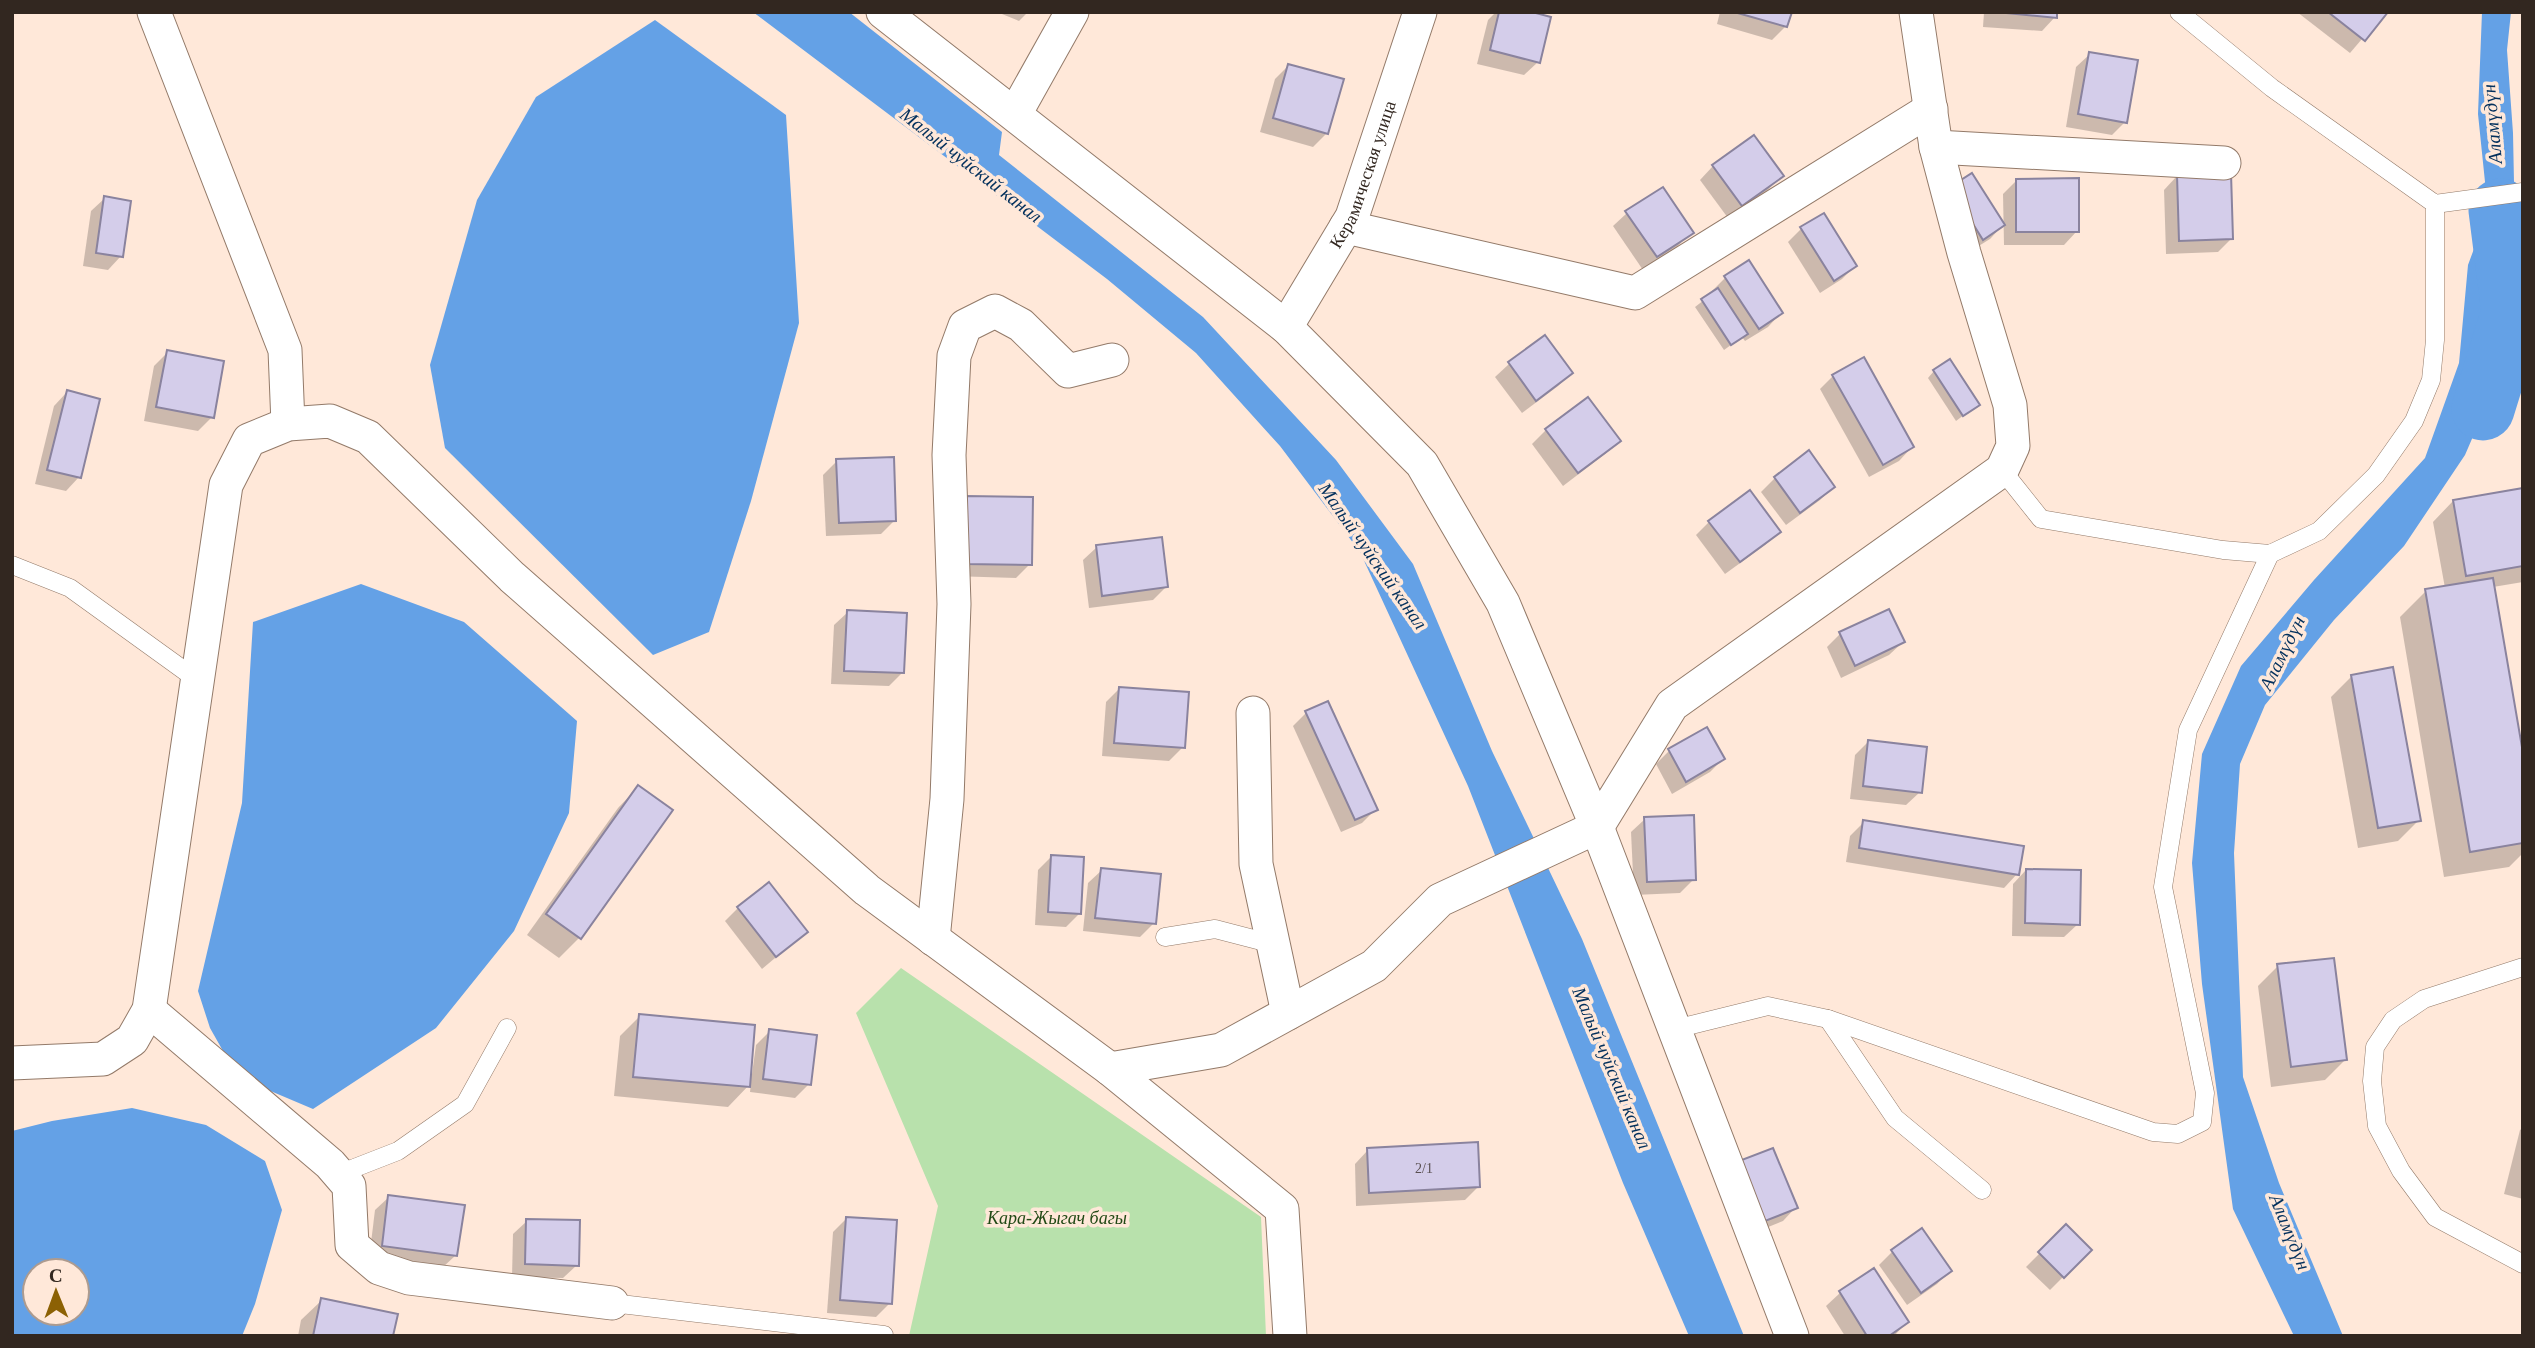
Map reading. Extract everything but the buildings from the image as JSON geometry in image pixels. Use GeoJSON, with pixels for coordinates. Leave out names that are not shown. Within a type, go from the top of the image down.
{"type":"FeatureCollection","features":[{"type":"Feature","properties":{"kind":"street"},"geometry":{"type":"LineString","coordinates":[[155,12],[285,350],[288,424]]}},
{"type":"Feature","properties":{"kind":"street"},"geometry":{"type":"LineString","coordinates":[[883,12],[1286,327],[1422,464],[1503,603],[1597,827],[1792,1336]]}},
{"type":"Feature","properties":{"kind":"street"},"geometry":{"type":"LineString","coordinates":[[1015,114],[1072,12]]}},
{"type":"Feature","properties":{"kind":"street","name":"Керамическая улица"},"geometry":{"type":"LineString","coordinates":[[1286,327],[1352,217],[1420,12]]}},
{"type":"Feature","properties":{"kind":"street"},"geometry":{"type":"LineString","coordinates":[[1110,1069],[1221,1050],[1374,966],[1440,900],[1597,827],[1672,705],[2002,470],[2013,446],[2010,405],[1964,253],[1936,147],[1916,12]]}},
{"type":"Feature","properties":{"kind":"street"},"geometry":{"type":"LineString","coordinates":[[1346,227],[1634,293],[1931,109]]}},
{"type":"Feature","properties":{"kind":"street"},"geometry":{"type":"LineString","coordinates":[[1936,147],[2224,163]]}},
{"type":"Feature","properties":{"kind":"street"},"geometry":{"type":"LineString","coordinates":[[933,939],[948,785],[954,604],[949,454],[954,356],[965,326],[995,311],[1021,325],[1068,371],[1112,360]]}},
{"type":"Feature","properties":{"kind":"street"},"geometry":{"type":"LineString","coordinates":[[12,1063],[103,1059],[132,1040],[149,1010],[226,485],[249,440],[288,424],[330,421],[368,437],[512,577],[867,890],[1110,1069],[1282,1209],[1290,1336]]}},
{"type":"Feature","properties":{"kind":"street"},"geometry":{"type":"LineString","coordinates":[[1254,713],[1256,864],[1288,1013]]}},
{"type":"Feature","properties":{"kind":"street"},"geometry":{"type":"LineString","coordinates":[[149,1010],[339,1174],[349,1186],[352,1245],[379,1268],[409,1278],[612,1303]]}},
{"type":"Feature","properties":{"kind":"lane"},"geometry":{"type":"LineString","coordinates":[[2179,12],[2272,88],[2443,203],[2523,192]]}},
{"type":"Feature","properties":{"kind":"lane"},"geometry":{"type":"LineString","coordinates":[[2002,470],[2041,519],[2223,550],[2270,554],[2319,531],[2375,475],[2414,421],[2431,380],[2443,203]]}},
{"type":"Feature","properties":{"kind":"lane"},"geometry":{"type":"LineString","coordinates":[[1675,1029],[1768,1006],[1828,1019],[2153,1132],[2178,1134],[2202,1122],[2205,1093],[2163,887],[2188,730],[2270,554]]}},
{"type":"Feature","properties":{"kind":"lane"},"geometry":{"type":"LineString","coordinates":[[12,565],[70,588],[197,679]]}},
{"type":"Feature","properties":{"kind":"lane"},"geometry":{"type":"LineString","coordinates":[[1165,937],[1214,929],[1273,944]]}},
{"type":"Feature","properties":{"kind":"lane"},"geometry":{"type":"LineString","coordinates":[[2523,967],[2424,999],[2393,1020],[2375,1047],[2372,1081],[2377,1126],[2401,1171],[2435,1217],[2523,1264]]}},
{"type":"Feature","properties":{"kind":"lane"},"geometry":{"type":"LineString","coordinates":[[1828,1019],[1895,1118],[1982,1190]]}},
{"type":"Feature","properties":{"kind":"lane"},"geometry":{"type":"LineString","coordinates":[[339,1174],[398,1152],[465,1104],[507,1028]]}},
{"type":"Feature","properties":{"kind":"lane"},"geometry":{"type":"LineString","coordinates":[[612,1303],[884,1335]]}},
{"type":"Feature","properties":{"kind":"green space","name":"Кара-Жыгач багы"},"geometry":{"type":"Polygon","coordinates":[[[901,968],[1261,1217],[1266,1336],[909,1336],[938,1206],[856,1013],[901,968]]]}},
{"type":"Feature","properties":{"kind":"water","name":"Малый чуйский канал"},"geometry":{"type":"Polygon","coordinates":[[[753,12],[849,12],[1002,132],[999,155],[1203,317],[1336,460],[1413,564],[1492,751],[1582,939],[1744,1336],[1689,1336],[1623,1183],[1468,786],[1360,552],[1280,446],[1196,353],[1107,279],[753,12]]]}},
{"type":"Feature","properties":{"kind":"water"},"geometry":{"type":"Polygon","coordinates":[[[2482,12],[2511,12],[2507,50],[2513,133],[2515,232],[2506,360],[2465,455],[2404,546],[2334,620],[2265,705],[2240,764],[2234,853],[2243,1077],[2279,1183],[2343,1336],[2294,1336],[2233,1209],[2202,984],[2192,863],[2202,754],[2241,666],[2314,580],[2425,458],[2459,363],[2468,265],[2488,211],[2478,114],[2482,12]]]}},
{"type":"Feature","properties":{"kind":"water"},"geometry":{"type":"Polygon","coordinates":[[[655,20],[786,115],[799,323],[751,501],[709,632],[653,655],[445,448],[430,365],[477,200],[536,97],[655,20]]]}},
{"type":"Feature","properties":{"kind":"water"},"geometry":{"type":"Polygon","coordinates":[[[361,584],[464,622],[577,721],[569,813],[514,931],[436,1028],[313,1109],[254,1084],[227,1058],[210,1028],[198,991],[242,803],[253,622],[361,584]]]}},
{"type":"Feature","properties":{"kind":"water"},"geometry":{"type":"Polygon","coordinates":[[[132,1108],[206,1125],[265,1161],[282,1210],[255,1304],[242,1336],[12,1336],[12,1131],[52,1121],[132,1108]]]}},
{"type":"Feature","properties":{"kind":"waterway","name":"Аламүдүн"},"geometry":{"type":"LineString","coordinates":[[2483,409],[2513,312],[2500,210]]}}]}
